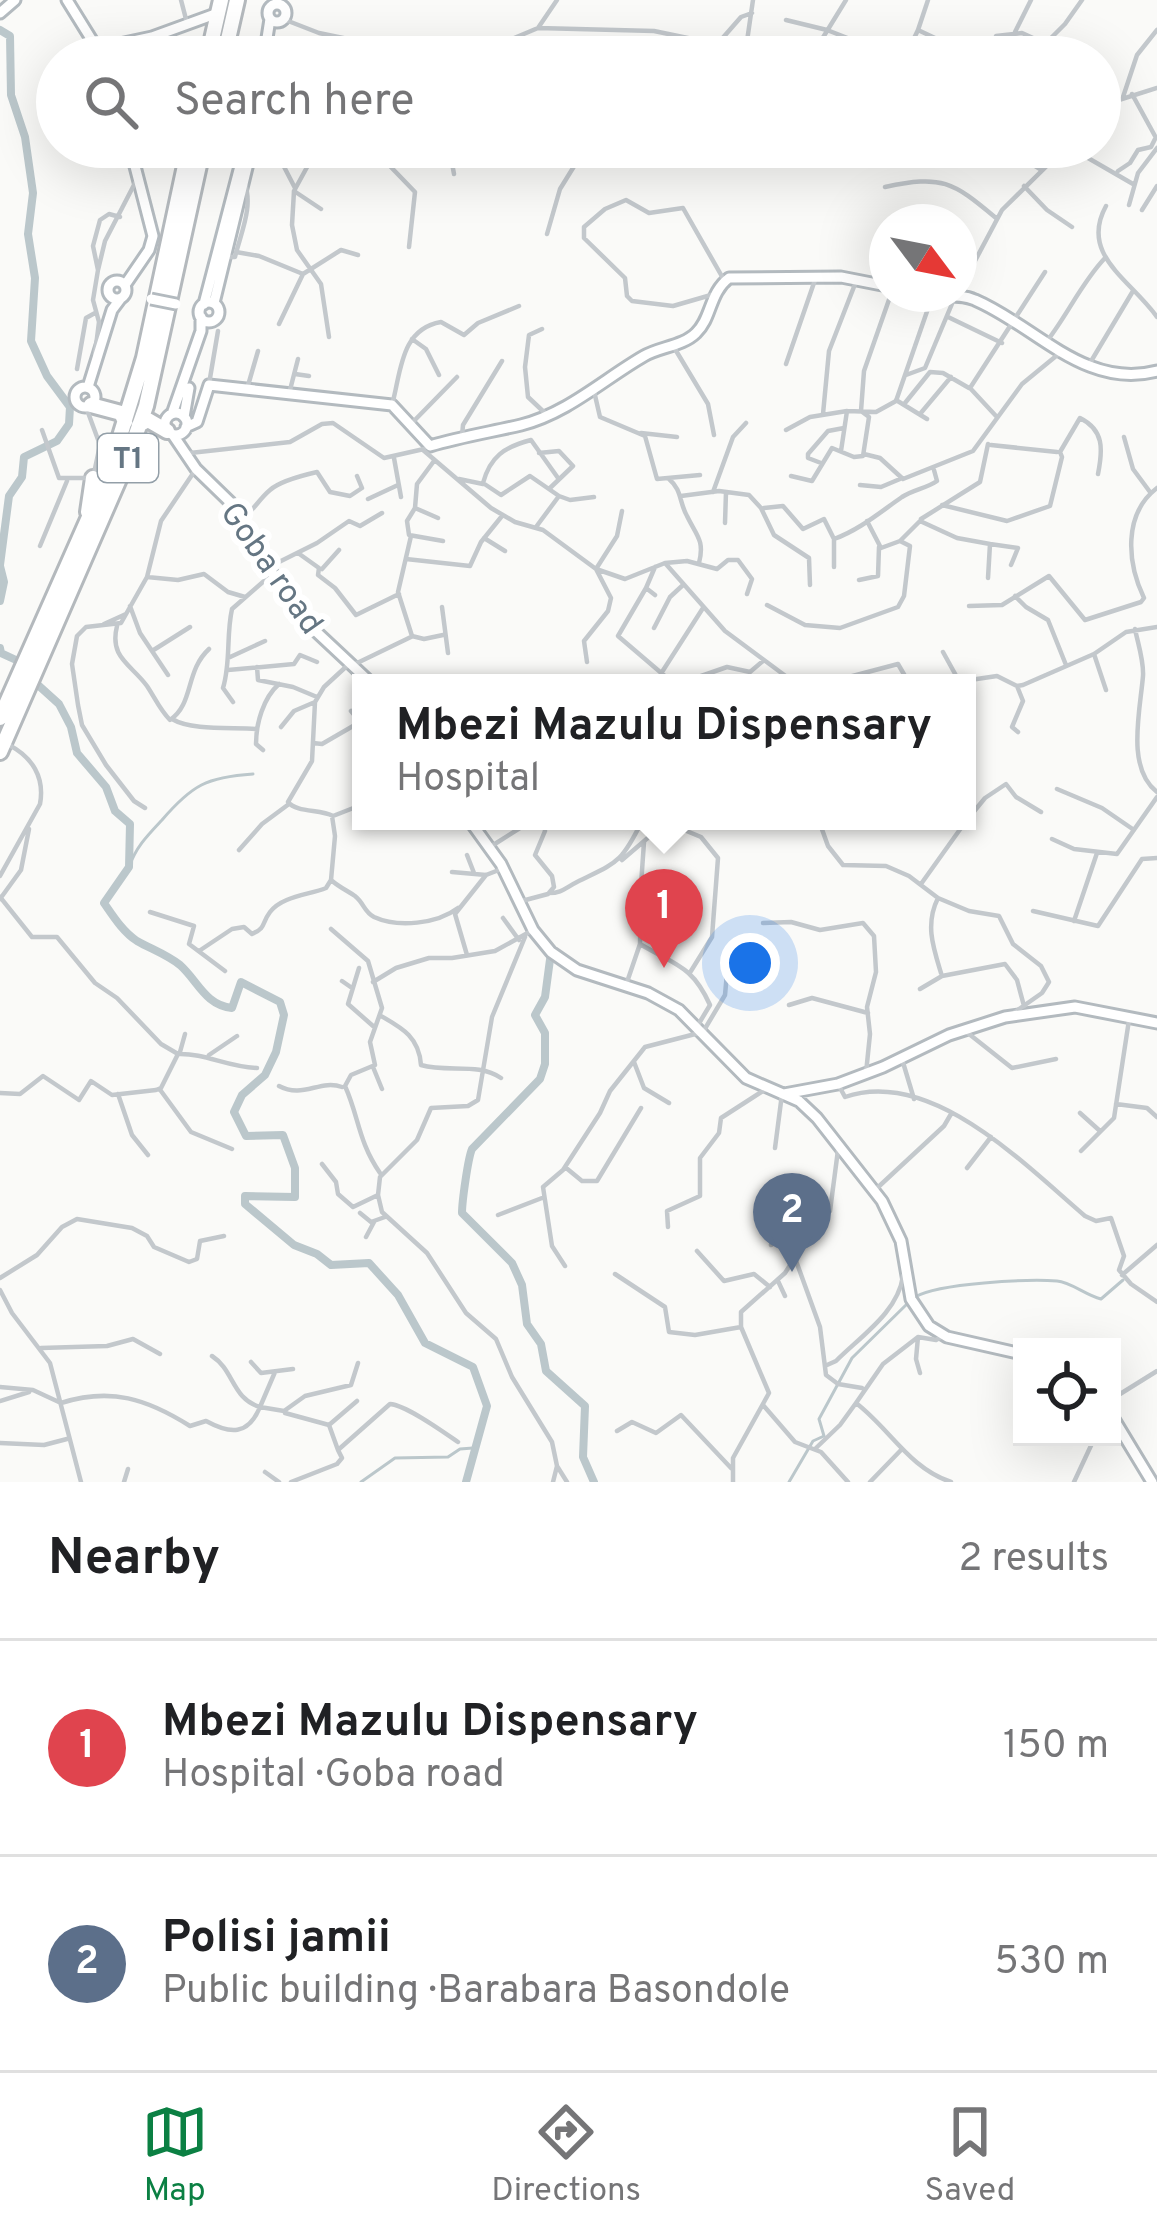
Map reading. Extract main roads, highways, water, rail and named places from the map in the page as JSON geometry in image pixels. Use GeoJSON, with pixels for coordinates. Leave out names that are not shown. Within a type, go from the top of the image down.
{"type":"FeatureCollection","features":[{"type":"Feature","properties":{"kind":"highway"},"geometry":{"type":"LineString","coordinates":[[229,36],[237,0]]}},
{"type":"Feature","properties":{"kind":"highway"},"geometry":{"type":"LineString","coordinates":[[213,36],[219,6]]}},
{"type":"Feature","properties":{"kind":"highway","name":"T1"},"geometry":{"type":"LineString","coordinates":[[139,404],[185,168]]}},
{"type":"Feature","properties":{"kind":"highway","name":"T1"},"geometry":{"type":"LineString","coordinates":[[2,747],[139,404],[198,168]]}},
{"type":"Feature","properties":{"kind":"highway"},"geometry":{"type":"LineString","coordinates":[[90,398],[122,406],[139,404],[150,415],[177,424],[132,423],[90,398]]}},
{"type":"Feature","properties":{"kind":"highway","name":"T1"},"geometry":{"type":"LineString","coordinates":[[0,718],[132,423]]}},
{"type":"Feature","properties":{"kind":"highway"},"geometry":{"type":"LineString","coordinates":[[87,523],[93,478]]}},
{"type":"Feature","properties":{"kind":"waterway"},"geometry":{"type":"LineString","coordinates":[[0,30],[10,36],[11,95],[25,137],[33,193],[28,234],[35,278],[31,341],[47,376],[70,407],[69,424],[57,441],[24,457],[22,477],[9,496],[0,565]]}},
{"type":"Feature","properties":{"kind":"waterway"},"geometry":{"type":"LineString","coordinates":[[0,566],[4,582],[0,601]]}},
{"type":"Feature","properties":{"kind":"waterway"},"geometry":{"type":"LineString","coordinates":[[0,648],[16,660]]}},
{"type":"Feature","properties":{"kind":"waterway"},"geometry":{"type":"LineString","coordinates":[[38,685],[59,704],[77,753],[106,787],[115,811],[130,824],[129,867],[104,903],[119,924],[137,941],[180,965],[223,1006],[232,1008],[241,982],[280,1002],[284,1015],[276,1052],[265,1075],[242,1095],[234,1112],[246,1136],[283,1135],[295,1168],[295,1197],[245,1196],[245,1204],[294,1245],[331,1265],[369,1263],[398,1295],[425,1343],[473,1367],[487,1406],[466,1482]]}},
{"type":"Feature","properties":{"kind":"waterway"},"geometry":{"type":"LineString","coordinates":[[129,867],[147,837],[192,791],[212,781],[253,774]]}},
{"type":"Feature","properties":{"kind":"waterway"},"geometry":{"type":"LineString","coordinates":[[551,952],[545,997],[535,1015],[545,1033],[540,1079],[472,1149],[462,1213],[512,1263],[522,1285],[527,1324],[541,1344],[546,1371],[585,1406],[583,1457],[594,1482]]}},
{"type":"Feature","properties":{"kind":"waterway"},"geometry":{"type":"LineString","coordinates":[[915,1297],[963,1285],[1044,1281],[1062,1282],[1101,1299],[1123,1280]]}},
{"type":"Feature","properties":{"kind":"waterway"},"geometry":{"type":"LineString","coordinates":[[789,1482],[813,1441],[824,1436],[819,1419],[852,1358],[908,1303]]}},
{"type":"Feature","properties":{"kind":"waterway"},"geometry":{"type":"LineString","coordinates":[[361,1482],[395,1458],[448,1457],[473,1448]]}},
{"type":"Feature","properties":{"kind":"place","name":"Mbezi Mazulu Dispensary"},"geometry":{"type":"Point","coordinates":[664,968]}},
{"type":"Feature","properties":{"kind":"place","name":"Polisi jamii"},"geometry":{"type":"Point","coordinates":[792,1272]}}]}
